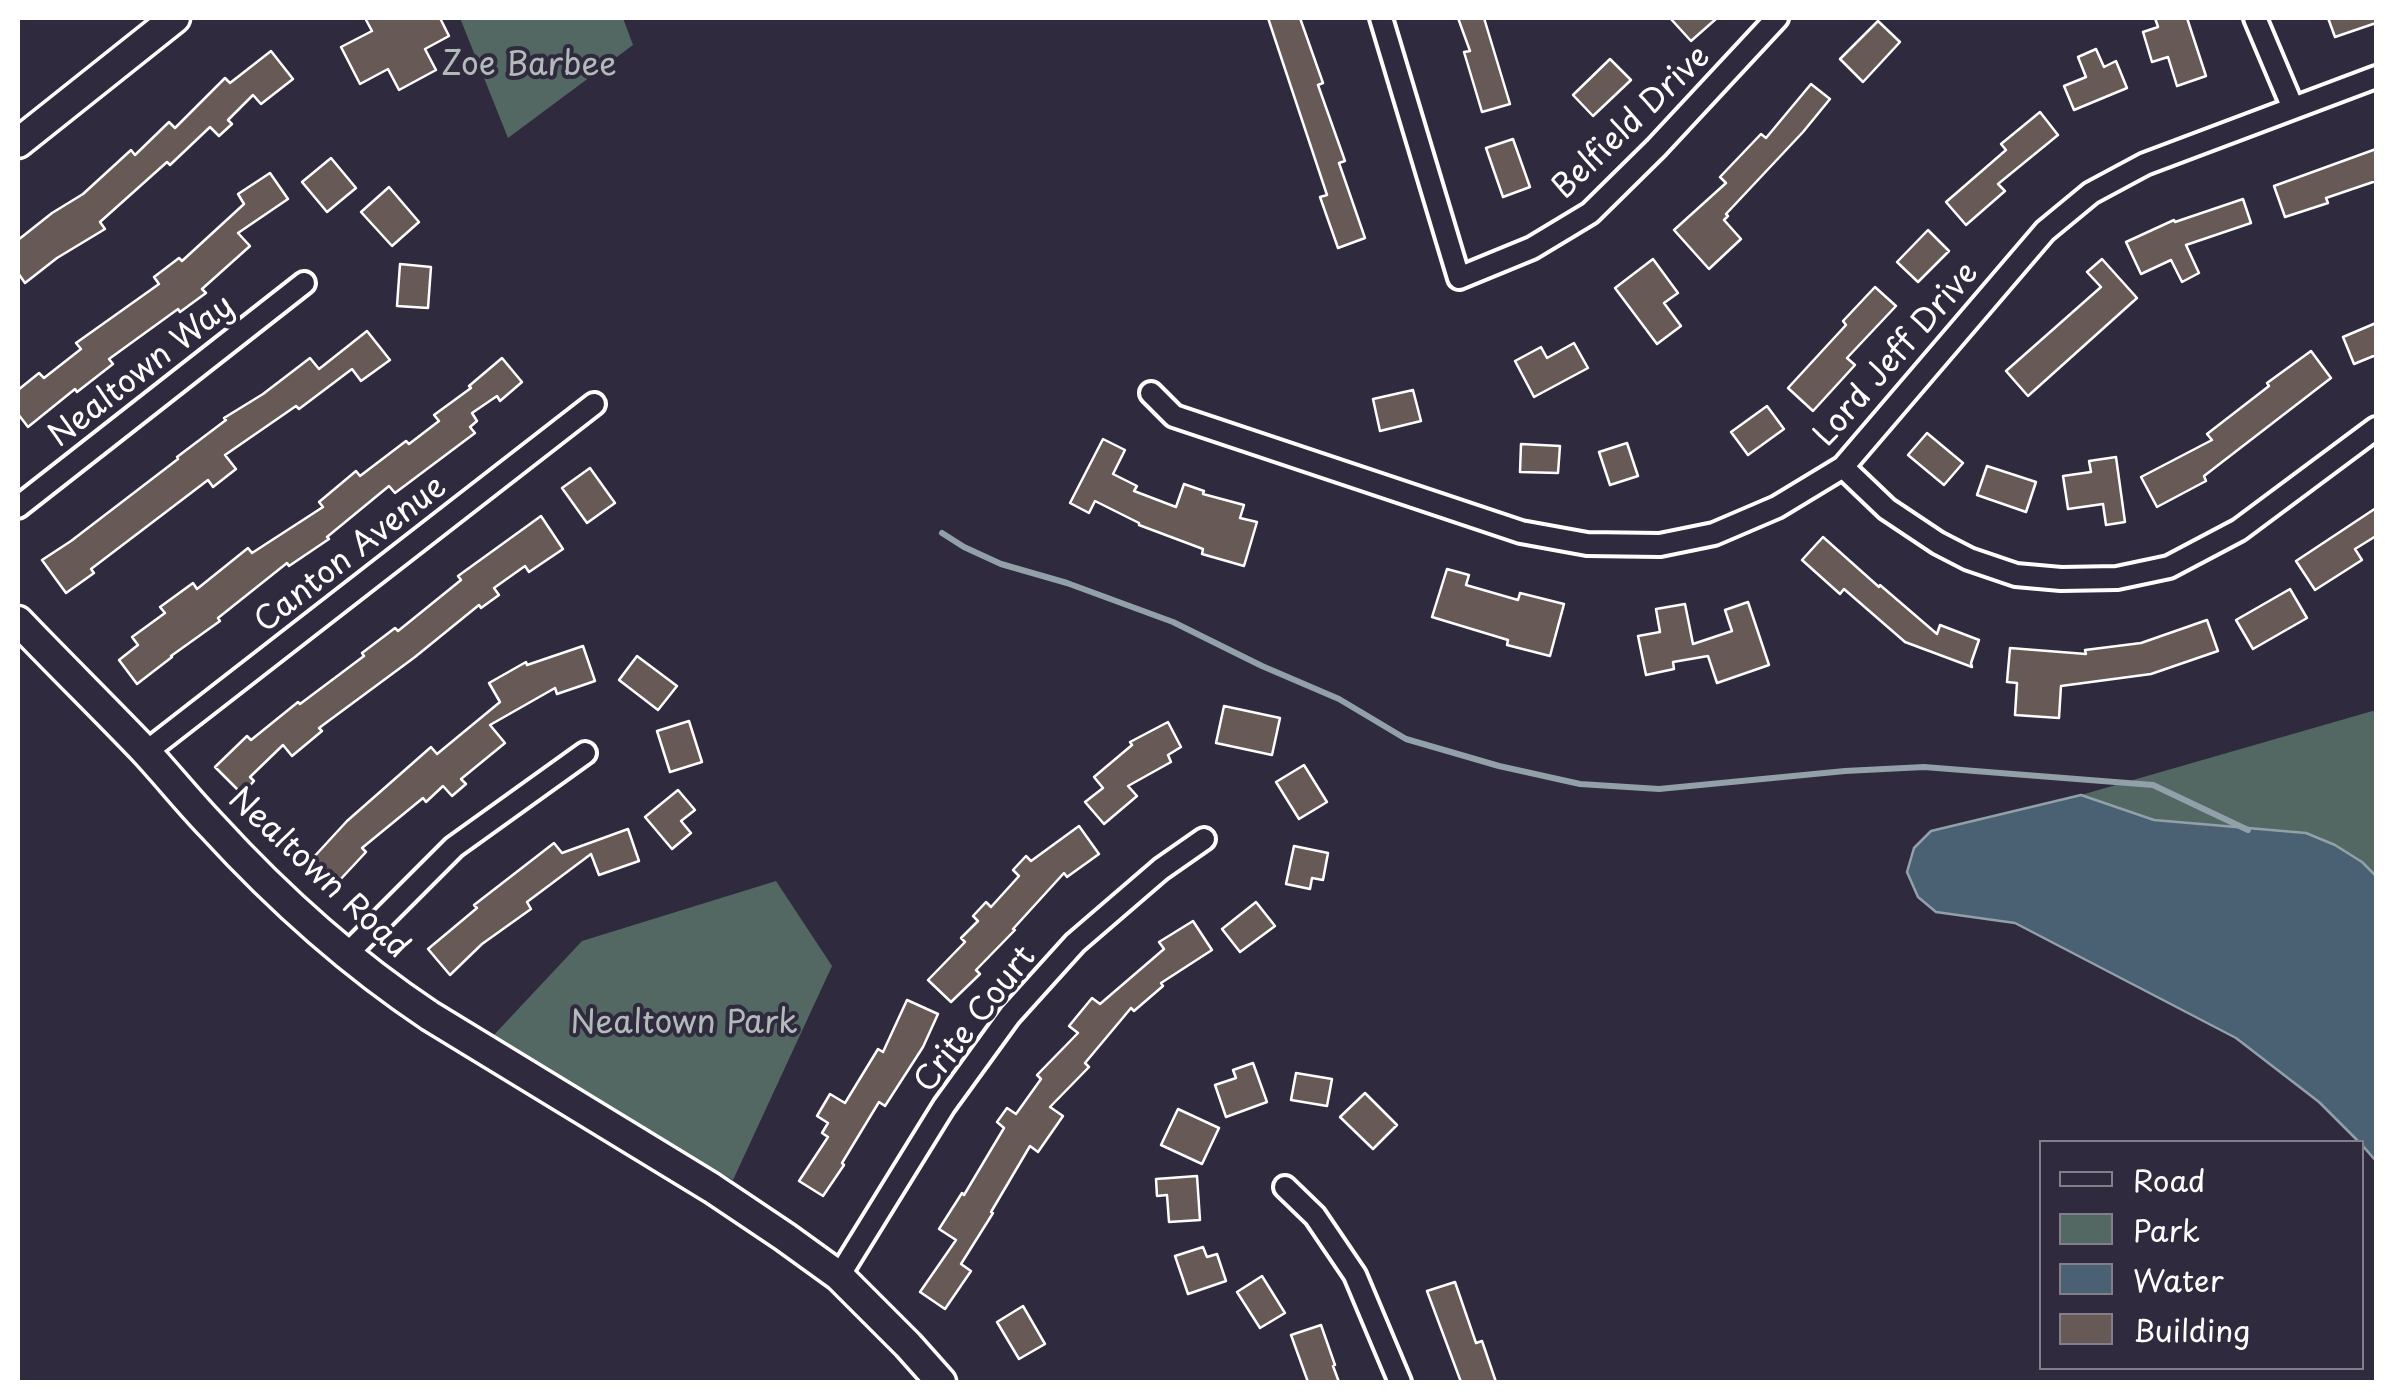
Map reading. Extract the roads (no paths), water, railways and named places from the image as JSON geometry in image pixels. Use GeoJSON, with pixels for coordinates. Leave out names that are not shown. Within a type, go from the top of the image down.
{"type":"FeatureCollection","features":[{"type":"Feature","properties":{"kind":"street"},"geometry":{"type":"LineString","coordinates":[[18,143],[175,18]]}},
{"type":"Feature","properties":{"kind":"street","name":"Belfield Drive"},"geometry":{"type":"LineString","coordinates":[[1381,18],[1459,278],[1532,248],[1590,213],[1778,18]]}},
{"type":"Feature","properties":{"kind":"street"},"geometry":{"type":"LineString","coordinates":[[2256,18],[2294,108]]}},
{"type":"Feature","properties":{"kind":"street","name":"Lord Jeff Drive"},"geometry":{"type":"LineString","coordinates":[[1151,393],[1174,416],[1521,532],[1587,544],[1660,545],[1714,534],[1777,506],[1844,468],[2046,231],[2092,192],[2145,164],[2376,77]]}},
{"type":"Feature","properties":{"kind":"street","name":"Nealtown Way"},"geometry":{"type":"LineString","coordinates":[[18,508],[304,283]]}},
{"type":"Feature","properties":{"kind":"street","name":"Canton Avenue"},"geometry":{"type":"LineString","coordinates":[[146,752],[594,404]]}},
{"type":"Feature","properties":{"kind":"street"},"geometry":{"type":"LineString","coordinates":[[1844,468],[1886,509],[1938,544],[1969,558],[2016,574],[2062,579],[2117,578],[2170,566],[2239,530],[2376,428]]}},
{"type":"Feature","properties":{"kind":"street","name":"Nealtown Road"},"geometry":{"type":"LineString","coordinates":[[18,621],[262,878],[346,955],[430,1016],[712,1188],[839,1276],[941,1382]]}},
{"type":"Feature","properties":{"kind":"street"},"geometry":{"type":"LineString","coordinates":[[346,955],[454,847],[585,754]]}},
{"type":"Feature","properties":{"kind":"street","name":"Crite Court"},"geometry":{"type":"LineString","coordinates":[[839,1276],[944,1106],[1010,1015],[1075,942],[1204,839]]}},
{"type":"Feature","properties":{"kind":"street"},"geometry":{"type":"LineString","coordinates":[[1285,1187],[1315,1216],[1356,1275],[1400,1382]]}},
{"type":"Feature","properties":{"kind":"water"},"geometry":{"type":"Polygon","coordinates":[[[2081,795],[2154,820],[2306,833],[2362,862],[2376,876],[2376,1161],[2364,1147],[2364,1140],[2357,1140],[2319,1102],[2236,1038],[2015,923],[1936,912],[1918,897],[1907,872],[1914,848],[1931,831],[2081,795]]]}},
{"type":"Feature","properties":{"kind":"waterway"},"geometry":{"type":"LineString","coordinates":[[942,533],[1001,564],[1067,583],[1173,622],[1339,699],[1406,739],[1499,766],[1580,784],[1659,789],[1924,767],[2153,785],[2248,830]]}},
{"type":"Feature","properties":{"kind":"park label","name":"Zoe Barbee"},"geometry":{"type":"Point","coordinates":[529,66]}},
{"type":"Feature","properties":{"kind":"park label","name":"Nealtown Park"},"geometry":{"type":"Point","coordinates":[684,1024]}}]}
